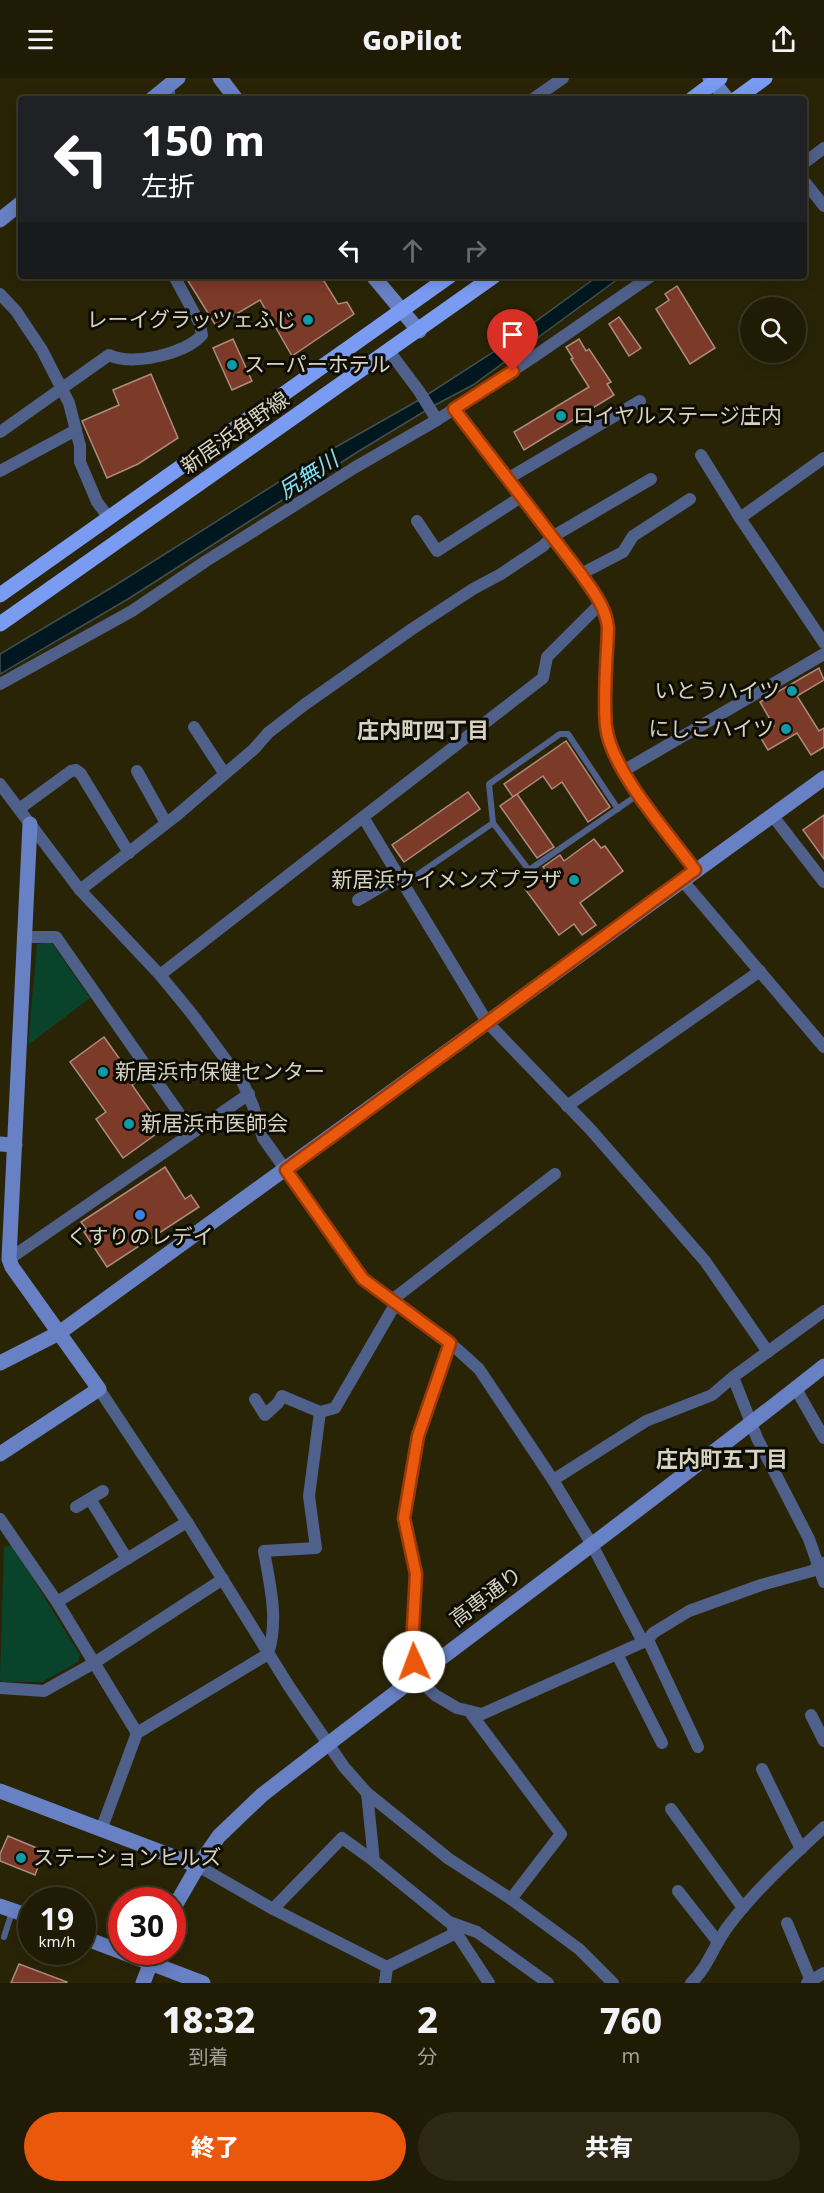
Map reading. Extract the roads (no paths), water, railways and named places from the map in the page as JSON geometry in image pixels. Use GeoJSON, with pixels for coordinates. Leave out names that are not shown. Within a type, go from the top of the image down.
{"type":"FeatureCollection","features":[{"type":"Feature","properties":{"kind":"main road"},"geometry":{"type":"LineString","coordinates":[[740,96],[765,78]]}},
{"type":"Feature","properties":{"kind":"main road"},"geometry":{"type":"LineString","coordinates":[[696,96],[715,80]]}},
{"type":"Feature","properties":{"kind":"main road","name":"新居浜角野線"},"geometry":{"type":"LineString","coordinates":[[0,595],[446,279]]}},
{"type":"Feature","properties":{"kind":"main road","name":"新居浜角野線"},"geometry":{"type":"LineString","coordinates":[[0,624],[490,279]]}},
{"type":"Feature","properties":{"kind":"street"},"geometry":{"type":"LineString","coordinates":[[220,78],[234,96]]}},
{"type":"Feature","properties":{"kind":"street"},"geometry":{"type":"LineString","coordinates":[[537,96],[563,78]]}},
{"type":"Feature","properties":{"kind":"street"},"geometry":{"type":"LineString","coordinates":[[715,80],[725,96]]}},
{"type":"Feature","properties":{"kind":"street"},"geometry":{"type":"LineString","coordinates":[[157,96],[172,88]]}},
{"type":"Feature","properties":{"kind":"street"},"geometry":{"type":"LineString","coordinates":[[807,161],[824,148]]}},
{"type":"Feature","properties":{"kind":"street"},"geometry":{"type":"LineString","coordinates":[[807,185],[824,206]]}},
{"type":"Feature","properties":{"kind":"street"},"geometry":{"type":"LineString","coordinates":[[0,220],[18,205]]}},
{"type":"Feature","properties":{"kind":"street"},"geometry":{"type":"LineString","coordinates":[[0,432],[109,355],[116,359],[131,360],[163,356],[194,344],[202,335],[200,324],[176,279]]}},
{"type":"Feature","properties":{"kind":"street"},"geometry":{"type":"LineString","coordinates":[[375,279],[419,331]]}},
{"type":"Feature","properties":{"kind":"street"},"geometry":{"type":"LineString","coordinates":[[0,684],[132,611],[206,561],[344,474],[435,417],[454,409],[582,325],[647,279]]}},
{"type":"Feature","properties":{"kind":"street"},"geometry":{"type":"LineString","coordinates":[[0,294],[30,331],[69,403],[80,446],[80,462],[97,502],[109,518]]}},
{"type":"Feature","properties":{"kind":"street"},"geometry":{"type":"LineString","coordinates":[[389,351],[435,417]]}},
{"type":"Feature","properties":{"kind":"street"},"geometry":{"type":"LineString","coordinates":[[507,478],[640,401]]}},
{"type":"Feature","properties":{"kind":"street"},"geometry":{"type":"LineString","coordinates":[[454,409],[601,603],[607,616],[608,628],[606,726],[611,745],[623,771],[695,870]]}},
{"type":"Feature","properties":{"kind":"street"},"geometry":{"type":"LineString","coordinates":[[0,471],[76,430]]}},
{"type":"Feature","properties":{"kind":"street"},"geometry":{"type":"LineString","coordinates":[[701,455],[740,518],[824,643]]}},
{"type":"Feature","properties":{"kind":"street"},"geometry":{"type":"LineString","coordinates":[[740,518],[824,458]]}},
{"type":"Feature","properties":{"kind":"street"},"geometry":{"type":"LineString","coordinates":[[80,890],[166,823],[254,749],[268,733],[339,679],[456,600],[543,546],[552,537],[651,479]]}},
{"type":"Feature","properties":{"kind":"street"},"geometry":{"type":"LineString","coordinates":[[417,521],[437,551],[521,496]]}},
{"type":"Feature","properties":{"kind":"street"},"geometry":{"type":"LineString","coordinates":[[581,574],[623,552],[633,536],[690,499]]}},
{"type":"Feature","properties":{"kind":"street"},"geometry":{"type":"LineString","coordinates":[[160,975],[543,678],[547,657],[601,603]]}},
{"type":"Feature","properties":{"kind":"street"},"geometry":{"type":"LineString","coordinates":[[623,771],[824,654]]}},
{"type":"Feature","properties":{"kind":"street"},"geometry":{"type":"LineString","coordinates":[[194,728],[224,773]]}},
{"type":"Feature","properties":{"kind":"street"},"geometry":{"type":"LineString","coordinates":[[19,809],[71,771],[76,770],[81,774],[129,853]]}},
{"type":"Feature","properties":{"kind":"street"},"geometry":{"type":"LineString","coordinates":[[137,771],[166,823]]}},
{"type":"Feature","properties":{"kind":"street"},"geometry":{"type":"LineString","coordinates":[[0,1363],[59,1333],[824,778]]}},
{"type":"Feature","properties":{"kind":"street"},"geometry":{"type":"LineString","coordinates":[[0,784],[80,890],[160,975],[243,1083],[249,1094],[263,1138],[363,1279],[450,1343],[479,1369],[553,1480],[591,1543],[645,1641],[698,1747]]}},
{"type":"Feature","properties":{"kind":"street"},"geometry":{"type":"LineString","coordinates":[[772,815],[824,882]]}},
{"type":"Feature","properties":{"kind":"street"},"geometry":{"type":"LineString","coordinates":[[363,817],[487,1022],[567,1106],[705,1261],[768,1352]]}},
{"type":"Feature","properties":{"kind":"street"},"geometry":{"type":"LineString","coordinates":[[30,824],[8,1145],[9,1259],[12,1267],[99,1389],[187,1522],[268,1654],[328,1744],[367,1793],[449,1859],[511,1899],[579,1949],[613,1983]]}},
{"type":"Feature","properties":{"kind":"street"},"geometry":{"type":"LineString","coordinates":[[358,900],[402,880]]}},
{"type":"Feature","properties":{"kind":"street"},"geometry":{"type":"LineString","coordinates":[[682,880],[824,1047]]}},
{"type":"Feature","properties":{"kind":"street"},"geometry":{"type":"LineString","coordinates":[[23,937],[56,938],[192,1132]]}},
{"type":"Feature","properties":{"kind":"street"},"geometry":{"type":"LineString","coordinates":[[567,1106],[760,971]]}},
{"type":"Feature","properties":{"kind":"street"},"geometry":{"type":"LineString","coordinates":[[9,1259],[249,1094]]}},
{"type":"Feature","properties":{"kind":"street"},"geometry":{"type":"LineString","coordinates":[[255,1399],[265,1415],[282,1396],[320,1412],[335,1408],[394,1302],[555,1174]]}},
{"type":"Feature","properties":{"kind":"street"},"geometry":{"type":"LineString","coordinates":[[553,1480],[646,1421],[712,1395],[733,1377],[824,1311]]}},
{"type":"Feature","properties":{"kind":"street"},"geometry":{"type":"LineString","coordinates":[[450,1343],[418,1436],[404,1518],[416,1574],[412,1646],[416,1677],[435,1695],[457,1708],[482,1714],[645,1641],[653,1633],[689,1611],[761,1584],[812,1571],[821,1565]]}},
{"type":"Feature","properties":{"kind":"street","name":"高専通り"},"geometry":{"type":"LineString","coordinates":[[186,1887],[219,1836],[262,1795],[824,1366]]}},
{"type":"Feature","properties":{"kind":"street"},"geometry":{"type":"LineString","coordinates":[[733,1377],[757,1438],[821,1565],[824,1582]]}},
{"type":"Feature","properties":{"kind":"street"},"geometry":{"type":"LineString","coordinates":[[0,1454],[99,1389]]}},
{"type":"Feature","properties":{"kind":"street"},"geometry":{"type":"LineString","coordinates":[[796,1389],[824,1438]]}},
{"type":"Feature","properties":{"kind":"street"},"geometry":{"type":"LineString","coordinates":[[101,1830],[137,1733],[268,1654],[272,1642],[274,1604],[264,1551],[316,1548],[309,1496],[320,1412]]}},
{"type":"Feature","properties":{"kind":"street"},"geometry":{"type":"LineString","coordinates":[[76,1508],[103,1491]]}},
{"type":"Feature","properties":{"kind":"street"},"geometry":{"type":"LineString","coordinates":[[90,1499],[127,1559]]}},
{"type":"Feature","properties":{"kind":"street"},"geometry":{"type":"LineString","coordinates":[[0,1519],[57,1602],[137,1733]]}},
{"type":"Feature","properties":{"kind":"street"},"geometry":{"type":"LineString","coordinates":[[57,1602],[187,1522]]}},
{"type":"Feature","properties":{"kind":"street"},"geometry":{"type":"LineString","coordinates":[[0,1688],[44,1691],[94,1663],[223,1579]]}},
{"type":"Feature","properties":{"kind":"street"},"geometry":{"type":"LineString","coordinates":[[617,1653],[662,1743]]}},
{"type":"Feature","properties":{"kind":"street"},"geometry":{"type":"LineString","coordinates":[[469,1711],[561,1834],[511,1899]]}},
{"type":"Feature","properties":{"kind":"street"},"geometry":{"type":"LineString","coordinates":[[811,1715],[824,1741]]}},
{"type":"Feature","properties":{"kind":"street"},"geometry":{"type":"LineString","coordinates":[[762,1768],[801,1849]]}},
{"type":"Feature","properties":{"kind":"street"},"geometry":{"type":"LineString","coordinates":[[0,1791],[198,1866],[273,1909],[387,1967]]}},
{"type":"Feature","properties":{"kind":"street"},"geometry":{"type":"LineString","coordinates":[[367,1793],[374,1861]]}},
{"type":"Feature","properties":{"kind":"street"},"geometry":{"type":"LineString","coordinates":[[671,1809],[743,1908]]}},
{"type":"Feature","properties":{"kind":"street"},"geometry":{"type":"LineString","coordinates":[[691,1983],[704,1971],[718,1942],[754,1894],[824,1827]]}},
{"type":"Feature","properties":{"kind":"street"},"geometry":{"type":"LineString","coordinates":[[273,1909],[342,1838],[449,1922],[489,1983]]}},
{"type":"Feature","properties":{"kind":"street"},"geometry":{"type":"LineString","coordinates":[[678,1891],[718,1942]]}},
{"type":"Feature","properties":{"kind":"street"},"geometry":{"type":"LineString","coordinates":[[449,1922],[477,1932],[548,1983]]}},
{"type":"Feature","properties":{"kind":"street"},"geometry":{"type":"LineString","coordinates":[[787,1923],[809,1982],[824,1973]]}},
{"type":"Feature","properties":{"kind":"street"},"geometry":{"type":"LineString","coordinates":[[387,1967],[456,1933]]}},
{"type":"Feature","properties":{"kind":"street"},"geometry":{"type":"LineString","coordinates":[[143,1983],[149,1965]]}},
{"type":"Feature","properties":{"kind":"street"},"geometry":{"type":"LineString","coordinates":[[168,1965],[203,1983]]}},
{"type":"Feature","properties":{"kind":"street"},"geometry":{"type":"LineString","coordinates":[[385,1983],[387,1967]]}},
{"type":"Feature","properties":{"kind":"lane"},"geometry":{"type":"LineString","coordinates":[[618,809],[568,734],[560,734],[489,784],[493,823],[529,870],[618,809],[639,794]]}},
{"type":"Feature","properties":{"kind":"lane"},"geometry":{"type":"LineString","coordinates":[[402,880],[493,823]]}},
{"type":"Feature","properties":{"kind":"lane"},"geometry":{"type":"LineString","coordinates":[[4,1937],[6,1908]]}},
{"type":"Feature","properties":{"kind":"water","name":"尻無川"},"geometry":{"type":"Polygon","coordinates":[[[594,279],[618,279],[473,385],[359,451],[128,599],[0,674],[0,654],[111,588],[320,456],[419,400],[495,351],[594,279]]]}},
{"type":"Feature","properties":{"kind":"place","name":"レーイグラッツェふじ"},"geometry":{"type":"Point","coordinates":[308,320]}},
{"type":"Feature","properties":{"kind":"place","name":"スーパーホテル"},"geometry":{"type":"Point","coordinates":[232,365]}},
{"type":"Feature","properties":{"kind":"place","name":"ロイヤルステージ庄内"},"geometry":{"type":"Point","coordinates":[561,416]}},
{"type":"Feature","properties":{"kind":"place","name":"いとうハイツ"},"geometry":{"type":"Point","coordinates":[792,691]}},
{"type":"Feature","properties":{"kind":"place","name":"にしこハイツ"},"geometry":{"type":"Point","coordinates":[786,729]}},
{"type":"Feature","properties":{"kind":"place","name":"新居浜ウイメンズプラザ"},"geometry":{"type":"Point","coordinates":[574,880]}},
{"type":"Feature","properties":{"kind":"place","name":"新居浜市保健センター"},"geometry":{"type":"Point","coordinates":[103,1072]}},
{"type":"Feature","properties":{"kind":"place","name":"新居浜市医師会"},"geometry":{"type":"Point","coordinates":[129,1124]}},
{"type":"Feature","properties":{"kind":"place","name":"くすりのレデイ"},"geometry":{"type":"Point","coordinates":[140,1215]}},
{"type":"Feature","properties":{"kind":"place","name":"ステーションヒルズ"},"geometry":{"type":"Point","coordinates":[21,1858]}},
{"type":"Feature","properties":{"kind":"district","name":"庄内町四丁目"},"geometry":{"type":"Point","coordinates":[423,730]}},
{"type":"Feature","properties":{"kind":"district","name":"庄内町五丁目"},"geometry":{"type":"Point","coordinates":[722,1459]}}]}
